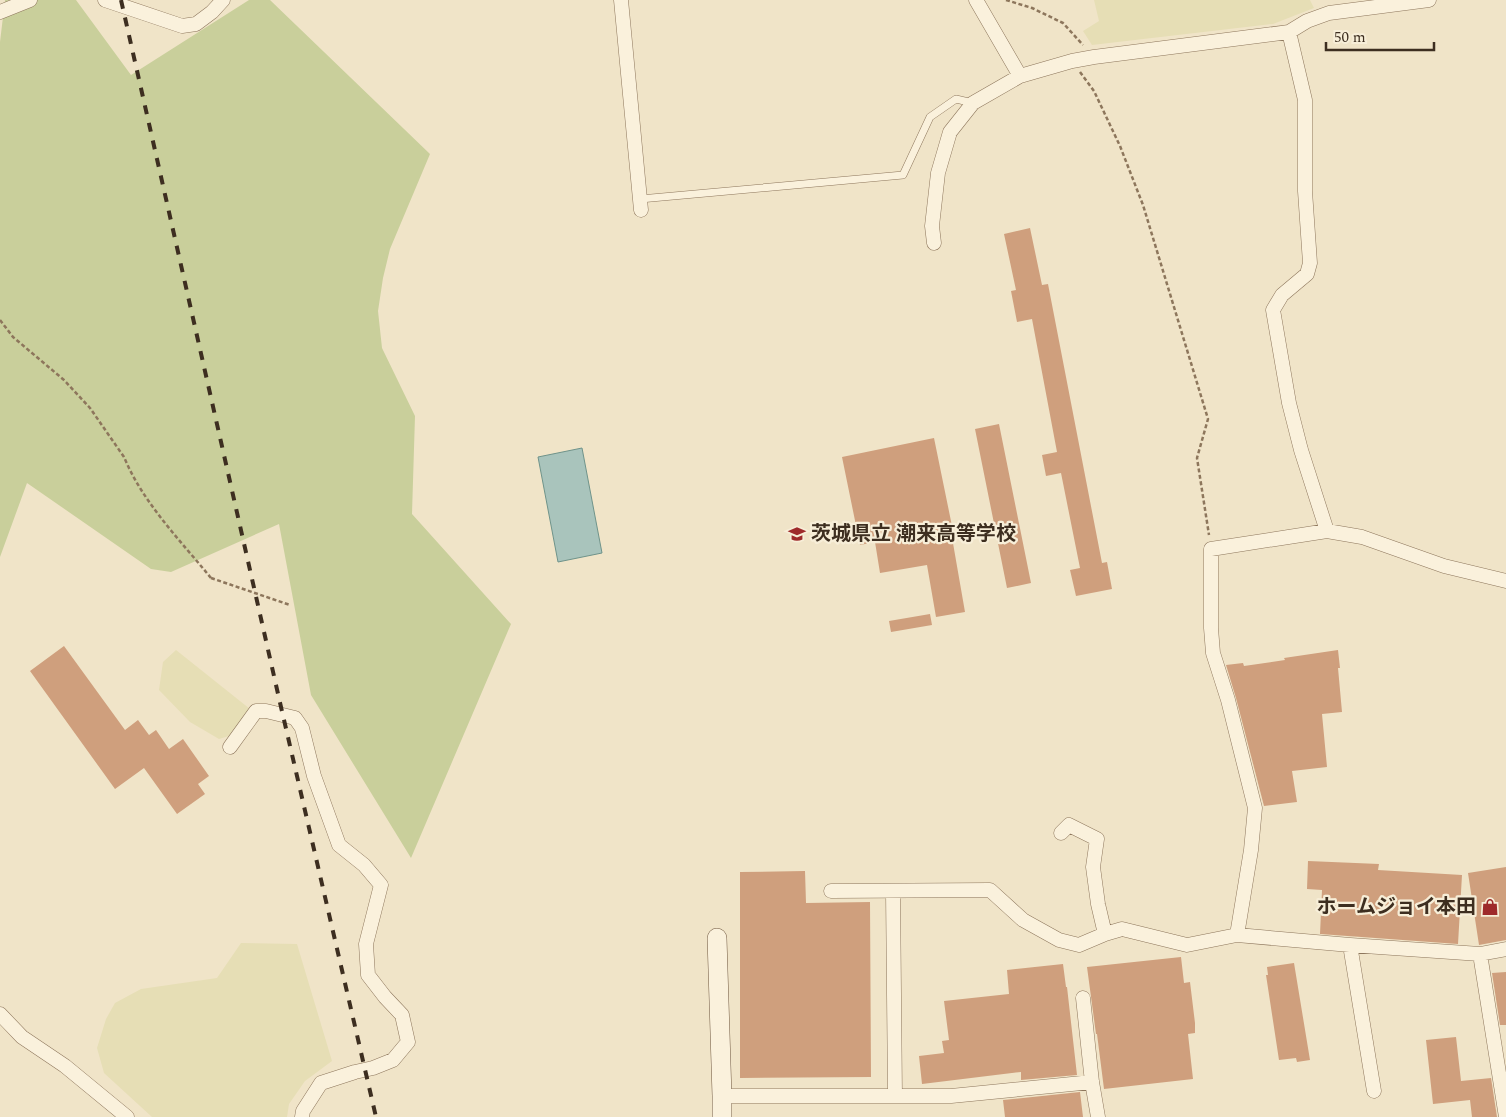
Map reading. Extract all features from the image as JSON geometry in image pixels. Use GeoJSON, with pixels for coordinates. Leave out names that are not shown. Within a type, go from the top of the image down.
{"type":"FeatureCollection","features":[{"type":"Feature","properties":{"kind":"street"},"geometry":{"type":"LineString","coordinates":[[0,12],[30,0]]}},
{"type":"Feature","properties":{"kind":"street"},"geometry":{"type":"LineString","coordinates":[[105,0],[182,26],[196,24],[212,12],[223,0]]}},
{"type":"Feature","properties":{"kind":"street"},"geometry":{"type":"LineString","coordinates":[[621,0],[640,205]]}},
{"type":"Feature","properties":{"kind":"street"},"geometry":{"type":"LineString","coordinates":[[976,0],[1020,76]]}},
{"type":"Feature","properties":{"kind":"street"},"geometry":{"type":"LineString","coordinates":[[934,243],[932,226],[938,173],[950,132],[974,103],[1020,76],[1072,61],[1094,57],[1288,32],[1307,21],[1329,13],[1429,0]]}},
{"type":"Feature","properties":{"kind":"street"},"geometry":{"type":"LineString","coordinates":[[1288,32],[1305,100],[1305,192],[1310,264],[1307,274],[1282,296],[1273,310],[1289,403],[1301,450],[1327,531]]}},
{"type":"Feature","properties":{"kind":"street"},"geometry":{"type":"LineString","coordinates":[[1237,935],[1251,850],[1254,808],[1228,700],[1213,653],[1211,628],[1211,549],[1327,531],[1362,537],[1444,566],[1506,581]]}},
{"type":"Feature","properties":{"kind":"street"},"geometry":{"type":"LineString","coordinates":[[230,747],[256,711],[266,711],[295,718],[302,728],[314,776],[339,845],[364,865],[381,885],[366,944],[368,975],[402,1015],[408,1042],[393,1060],[373,1068],[321,1083],[303,1111],[302,1117]]}},
{"type":"Feature","properties":{"kind":"street"},"geometry":{"type":"LineString","coordinates":[[1060,833],[1070,825],[1096,839],[1093,867],[1098,904],[1105,934]]}},
{"type":"Feature","properties":{"kind":"street"},"geometry":{"type":"LineString","coordinates":[[831,891],[990,890],[1023,920],[1059,940],[1079,945],[1122,929],[1187,945],[1237,935],[1480,954],[1506,949]]}},
{"type":"Feature","properties":{"kind":"street"},"geometry":{"type":"LineString","coordinates":[[893,891],[895,1096]]}},
{"type":"Feature","properties":{"kind":"street"},"geometry":{"type":"LineString","coordinates":[[717,938],[722,1117]]}},
{"type":"Feature","properties":{"kind":"street"},"geometry":{"type":"LineString","coordinates":[[1350,945],[1374,1091]]}},
{"type":"Feature","properties":{"kind":"street"},"geometry":{"type":"LineString","coordinates":[[1480,954],[1506,1117]]}},
{"type":"Feature","properties":{"kind":"street"},"geometry":{"type":"LineString","coordinates":[[1083,998],[1092,1082],[1098,1117]]}},
{"type":"Feature","properties":{"kind":"street"},"geometry":{"type":"LineString","coordinates":[[0,1014],[22,1037],[65,1066],[125,1116]]}},
{"type":"Feature","properties":{"kind":"street"},"geometry":{"type":"LineString","coordinates":[[722,1096],[951,1096],[1092,1082]]}},
{"type":"Feature","properties":{"kind":"lane"},"geometry":{"type":"LineString","coordinates":[[640,205],[902,175],[930,116],[956,99],[974,103]]}},
{"type":"Feature","properties":{"kind":"path"},"geometry":{"type":"LineString","coordinates":[[1006,0],[1032,8],[1063,23],[1094,57]]}},
{"type":"Feature","properties":{"kind":"path"},"geometry":{"type":"LineString","coordinates":[[1072,61],[1094,91],[1120,146],[1143,205],[1208,419],[1197,458],[1211,549]]}},
{"type":"Feature","properties":{"kind":"path"},"geometry":{"type":"LineString","coordinates":[[0,320],[13,337],[64,380],[90,408],[124,457],[153,508],[211,578],[290,605]]}},
{"type":"Feature","properties":{"kind":"shaded area"},"geometry":{"type":"Polygon","coordinates":[[[1094,0],[1310,0],[1314,8],[1273,24],[1092,45],[1083,31],[1099,21],[1094,0]]]}},
{"type":"Feature","properties":{"kind":"shaded area"},"geometry":{"type":"Polygon","coordinates":[[[176,650],[250,709],[232,735],[219,739],[190,722],[159,690],[163,662],[176,650]]]}},
{"type":"Feature","properties":{"kind":"shaded area"},"geometry":{"type":"Polygon","coordinates":[[[241,943],[297,944],[332,1061],[305,1081],[289,1104],[287,1117],[152,1117],[104,1073],[97,1048],[106,1019],[115,1003],[141,989],[217,978],[241,943]]]}},
{"type":"Feature","properties":{"kind":"green space"},"geometry":{"type":"Polygon","coordinates":[[[5,0],[76,0],[131,75],[249,0],[270,0],[430,154],[390,249],[378,311],[382,348],[415,416],[412,514],[511,624],[411,858],[311,695],[279,524],[171,572],[151,569],[27,483],[0,557],[0,42],[5,0]]]}},
{"type":"Feature","properties":{"kind":"water"},"geometry":{"type":"Polygon","coordinates":[[[582,448],[602,553],[558,562],[538,457],[582,448]]]}},
{"type":"Feature","properties":{"kind":"building"},"geometry":{"type":"Polygon","coordinates":[[[1030,228],[1042,285],[1048,284],[1102,563],[1107,562],[1112,589],[1076,596],[1070,570],[1080,568],[1061,473],[1046,476],[1042,455],[1057,452],[1032,319],[1017,322],[1011,291],[1016,290],[1004,234],[1030,228]]]}},
{"type":"Feature","properties":{"kind":"building"},"geometry":{"type":"Polygon","coordinates":[[[999,424],[1031,583],[1007,588],[975,429],[999,424]]]}},
{"type":"Feature","properties":{"kind":"building"},"geometry":{"type":"Polygon","coordinates":[[[934,438],[952,526],[950,526],[965,612],[936,617],[927,565],[880,573],[875,542],[860,545],[842,457],[934,438]]]}},
{"type":"Feature","properties":{"kind":"building"},"geometry":{"type":"Polygon","coordinates":[[[930,614],[932,625],[891,632],[889,621],[930,614]]]}},
{"type":"Feature","properties":{"kind":"building"},"geometry":{"type":"Polygon","coordinates":[[[64,646],[125,730],[138,720],[149,735],[156,730],[169,749],[183,739],[209,776],[198,784],[205,794],[177,814],[144,768],[115,789],[30,671],[64,646]]]}},
{"type":"Feature","properties":{"kind":"building"},"geometry":{"type":"Polygon","coordinates":[[[1338,650],[1342,712],[1322,714],[1327,767],[1292,771],[1297,802],[1264,806],[1226,665],[1243,663],[1244,666],[1338,650]]]}},
{"type":"Feature","properties":{"kind":"building"},"geometry":{"type":"Polygon","coordinates":[[[1308,861],[1379,864],[1378,870],[1462,875],[1458,944],[1320,934],[1322,890],[1307,889],[1308,861]]]}},
{"type":"Feature","properties":{"kind":"building","name":"ホームジョイ本田"},"geometry":{"type":"Polygon","coordinates":[[[1506,867],[1506,940],[1479,945],[1468,873],[1506,867]]]}},
{"type":"Feature","properties":{"kind":"building"},"geometry":{"type":"Polygon","coordinates":[[[805,871],[806,903],[870,902],[871,1077],[740,1078],[740,872],[805,871]]]}},
{"type":"Feature","properties":{"kind":"building"},"geometry":{"type":"Polygon","coordinates":[[[1181,957],[1184,983],[1190,982],[1195,1023],[1195,1033],[1188,1034],[1193,1079],[1104,1089],[1087,967],[1181,957]]]}},
{"type":"Feature","properties":{"kind":"building"},"geometry":{"type":"Polygon","coordinates":[[[1294,963],[1310,1060],[1297,1062],[1296,1058],[1279,1060],[1266,975],[1268,975],[1267,967],[1294,963]]]}},
{"type":"Feature","properties":{"kind":"building"},"geometry":{"type":"Polygon","coordinates":[[[1063,964],[1077,1075],[1021,1080],[1021,1072],[922,1084],[919,1056],[944,1053],[942,1041],[949,1040],[944,1001],[1009,994],[1007,970],[1063,964]]]}},
{"type":"Feature","properties":{"kind":"building"},"geometry":{"type":"Polygon","coordinates":[[[1506,972],[1506,1025],[1500,1025],[1492,973],[1506,972]]]}},
{"type":"Feature","properties":{"kind":"building"},"geometry":{"type":"Polygon","coordinates":[[[1456,1037],[1461,1081],[1491,1078],[1497,1117],[1472,1117],[1470,1100],[1433,1104],[1426,1040],[1456,1037]]]}},
{"type":"Feature","properties":{"kind":"building"},"geometry":{"type":"Polygon","coordinates":[[[1080,1092],[1083,1117],[1005,1117],[1003,1100],[1080,1092]]]}},
{"type":"Feature","properties":{"kind":"railway"},"geometry":{"type":"LineString","coordinates":[[121,0],[376,1117]]}},
{"type":"Feature","properties":{"kind":"place","name":"茨城県立 潮来高等学校"},"geometry":{"type":"Point","coordinates":[797,534]}},
{"type":"Feature","properties":{"kind":"place","name":"ホームジョイ本田"},"geometry":{"type":"Point","coordinates":[1490,907]}}]}
